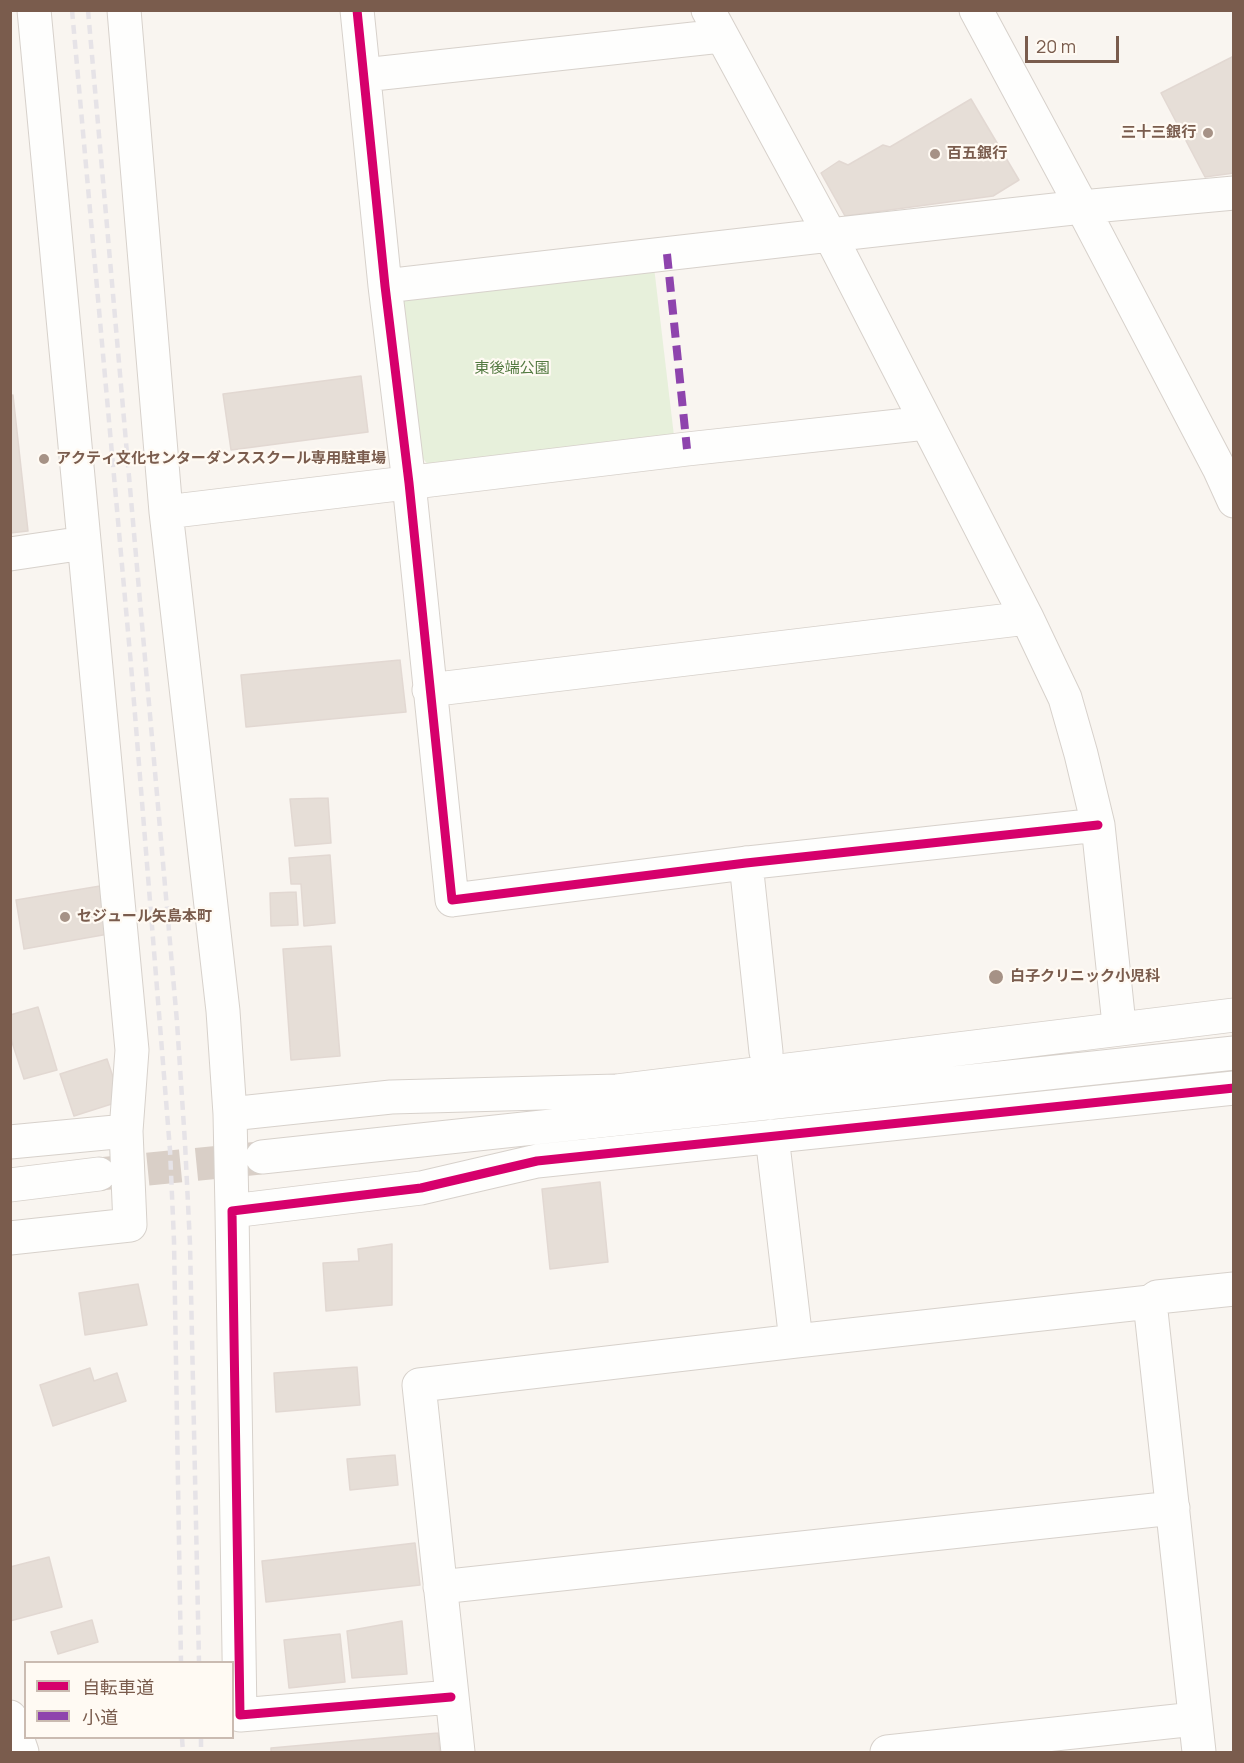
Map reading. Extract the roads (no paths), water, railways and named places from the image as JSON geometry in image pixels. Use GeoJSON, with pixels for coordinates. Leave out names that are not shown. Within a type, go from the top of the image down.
{"type":"FeatureCollection","features":[{"type":"Feature","properties":{"kind":"street"},"geometry":{"type":"LineString","coordinates":[[10,1238],[130,1225],[126,1131],[132,1050],[34,10]]}},
{"type":"Feature","properties":{"kind":"street"},"geometry":{"type":"LineString","coordinates":[[124,10],[166,512],[223,1011],[230,1114],[240,1714],[451,1696]]}},
{"type":"Feature","properties":{"kind":"street"},"geometry":{"type":"LineString","coordinates":[[357,10],[452,900],[746,863],[1098,825]]}},
{"type":"Feature","properties":{"kind":"street"},"geometry":{"type":"LineString","coordinates":[[976,10],[1219,468],[1233,501]]}},
{"type":"Feature","properties":{"kind":"street"},"geometry":{"type":"LineString","coordinates":[[364,75],[714,23],[830,235],[1027,618],[1065,698],[1098,825],[1118,1015]]}},
{"type":"Feature","properties":{"kind":"street"},"geometry":{"type":"LineString","coordinates":[[385,286],[1082,207],[1233,193]]}},
{"type":"Feature","properties":{"kind":"street"},"geometry":{"type":"LineString","coordinates":[[166,512],[926,423]]}},
{"type":"Feature","properties":{"kind":"street"},"geometry":{"type":"LineString","coordinates":[[10,554],[84,543]]}},
{"type":"Feature","properties":{"kind":"street"},"geometry":{"type":"LineString","coordinates":[[429,690],[1027,618]]}},
{"type":"Feature","properties":{"kind":"street"},"geometry":{"type":"LineString","coordinates":[[746,863],[765,1052]]}},
{"type":"Feature","properties":{"kind":"street"},"geometry":{"type":"LineString","coordinates":[[230,1114],[391,1097],[617,1091],[1233,1015]]}},
{"type":"Feature","properties":{"kind":"street"},"geometry":{"type":"LineString","coordinates":[[262,1158],[1233,1053]]}},
{"type":"Feature","properties":{"kind":"street"},"geometry":{"type":"LineString","coordinates":[[232,1211],[421,1188],[537,1161],[1233,1088]]}},
{"type":"Feature","properties":{"kind":"street"},"geometry":{"type":"LineString","coordinates":[[10,1142],[126,1131]]}},
{"type":"Feature","properties":{"kind":"street"},"geometry":{"type":"LineString","coordinates":[[772,1136],[795,1341]]}},
{"type":"Feature","properties":{"kind":"street"},"geometry":{"type":"LineString","coordinates":[[10,1185],[99,1174]]}},
{"type":"Feature","properties":{"kind":"street"},"geometry":{"type":"LineString","coordinates":[[10,1257],[60,1232]]}},
{"type":"Feature","properties":{"kind":"street"},"geometry":{"type":"LineString","coordinates":[[458,1752],[418,1385],[1150,1302],[1157,1297],[1233,1288]]}},
{"type":"Feature","properties":{"kind":"street"},"geometry":{"type":"LineString","coordinates":[[1150,1302],[1199,1752]]}},
{"type":"Feature","properties":{"kind":"street"},"geometry":{"type":"LineString","coordinates":[[440,1587],[1173,1508]]}},
{"type":"Feature","properties":{"kind":"street"},"geometry":{"type":"LineString","coordinates":[[10,1717],[22,1752]]}},
{"type":"Feature","properties":{"kind":"street"},"geometry":{"type":"LineString","coordinates":[[887,1752],[1195,1719]]}},
{"type":"Feature","properties":{"kind":"tunnel"},"geometry":{"type":"LineString","coordinates":[[99,1174],[260,1158]]}},
{"type":"Feature","properties":{"kind":"railway"},"geometry":{"type":"LineString","coordinates":[[72,10],[131,665],[170,1150],[174,1241],[181,1661]]}},
{"type":"Feature","properties":{"kind":"railway"},"geometry":{"type":"LineString","coordinates":[[88,10],[177,1022],[190,1244],[199,1661]]}},
{"type":"Feature","properties":{"kind":"railway"},"geometry":{"type":"LineString","coordinates":[[182,1739],[183,1752]]}},
{"type":"Feature","properties":{"kind":"railway"},"geometry":{"type":"LineString","coordinates":[[201,1739],[201,1752]]}},
{"type":"Feature","properties":{"kind":"place","name":"三十三銀行"},"geometry":{"type":"Point","coordinates":[1208,133]}},
{"type":"Feature","properties":{"kind":"place","name":"百五銀行"},"geometry":{"type":"Point","coordinates":[935,154]}},
{"type":"Feature","properties":{"kind":"place","name":"アクティ文化センターダンススクール専用駐車場"},"geometry":{"type":"Point","coordinates":[44,459]}},
{"type":"Feature","properties":{"kind":"place","name":"セジュール矢島本町"},"geometry":{"type":"Point","coordinates":[65,917]}},
{"type":"Feature","properties":{"kind":"place","name":"白子クリニック小児科"},"geometry":{"type":"Point","coordinates":[996,977]}},
{"type":"Feature","properties":{"kind":"park label","name":"東後端公園"},"geometry":{"type":"Point","coordinates":[512,369]}}]}
